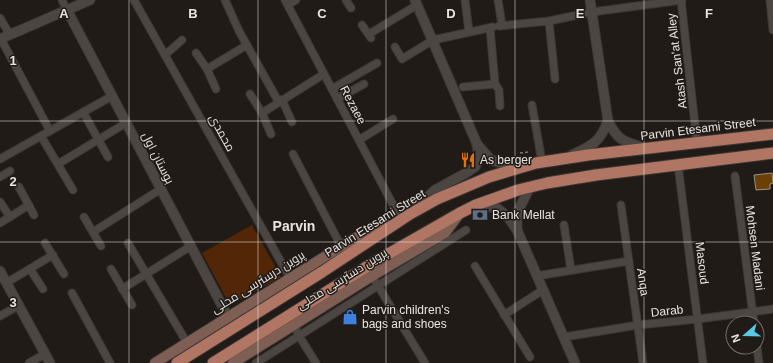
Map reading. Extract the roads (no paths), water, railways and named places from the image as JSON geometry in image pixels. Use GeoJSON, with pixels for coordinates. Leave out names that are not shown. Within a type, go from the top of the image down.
{"type":"FeatureCollection","features":[{"type":"Feature","properties":{"kind":"main road","name":"Parvin Etesami Street"},"geometry":{"type":"LineString","coordinates":[[177,363],[316,276],[405,217],[437,199],[489,177],[539,163],[565,159],[773,134]]}},
{"type":"Feature","properties":{"kind":"main road"},"geometry":{"type":"LineString","coordinates":[[213,363],[376,261],[476,205],[546,183],[596,175],[773,153]]}},
{"type":"Feature","properties":{"kind":"main road","name":"پروین دسترسی محلی"},"geometry":{"type":"LineString","coordinates":[[233,363],[372,276],[445,233],[460,213]]}},
{"type":"Feature","properties":{"kind":"main road","name":"پروین درسترسی محلی"},"geometry":{"type":"LineString","coordinates":[[155,363],[341,246],[353,239],[405,217]]}},
{"type":"Feature","properties":{"kind":"street"},"geometry":{"type":"LineString","coordinates":[[62,0],[68,10]]}},
{"type":"Feature","properties":{"kind":"street"},"geometry":{"type":"LineString","coordinates":[[4,38],[90,0]]}},
{"type":"Feature","properties":{"kind":"street","name":"محمدی"},"geometry":{"type":"LineString","coordinates":[[134,0],[290,278]]}},
{"type":"Feature","properties":{"kind":"street"},"geometry":{"type":"LineString","coordinates":[[225,0],[247,45],[277,99],[282,100],[292,122]]}},
{"type":"Feature","properties":{"kind":"street"},"geometry":{"type":"LineString","coordinates":[[286,2],[296,0]]}},
{"type":"Feature","properties":{"kind":"street"},"geometry":{"type":"LineString","coordinates":[[346,0],[351,8]]}},
{"type":"Feature","properties":{"kind":"street"},"geometry":{"type":"LineString","coordinates":[[465,0],[469,32]]}},
{"type":"Feature","properties":{"kind":"street"},"geometry":{"type":"LineString","coordinates":[[498,0],[495,84],[499,90],[500,106]]}},
{"type":"Feature","properties":{"kind":"street"},"geometry":{"type":"LineString","coordinates":[[590,0],[608,121],[620,139],[647,148]]}},
{"type":"Feature","properties":{"kind":"street"},"geometry":{"type":"LineString","coordinates":[[395,47],[402,59],[433,40],[469,32],[496,27],[549,21],[592,12],[681,0]]}},
{"type":"Feature","properties":{"kind":"street","name":"Atash San'at Alley"},"geometry":{"type":"LineString","coordinates":[[681,0],[697,143]]}},
{"type":"Feature","properties":{"kind":"street"},"geometry":{"type":"LineString","coordinates":[[770,0],[773,26]]}},
{"type":"Feature","properties":{"kind":"street","name":"Rezaee"},"geometry":{"type":"LineString","coordinates":[[286,2],[359,140],[405,217]]}},
{"type":"Feature","properties":{"kind":"street"},"geometry":{"type":"LineString","coordinates":[[362,25],[370,36],[416,3],[478,144],[488,158],[496,162],[504,164],[539,163],[532,106]]}},
{"type":"Feature","properties":{"kind":"street","name":"بوستان اول"},"geometry":{"type":"LineString","coordinates":[[68,10],[228,317]]}},
{"type":"Feature","properties":{"kind":"street"},"geometry":{"type":"LineString","coordinates":[[0,18],[4,38],[50,131]]}},
{"type":"Feature","properties":{"kind":"street"},"geometry":{"type":"LineString","coordinates":[[549,21],[555,79]]}},
{"type":"Feature","properties":{"kind":"street"},"geometry":{"type":"LineString","coordinates":[[165,55],[182,40]]}},
{"type":"Feature","properties":{"kind":"street"},"geometry":{"type":"LineString","coordinates":[[207,69],[247,45]]}},
{"type":"Feature","properties":{"kind":"street"},"geometry":{"type":"LineString","coordinates":[[196,53],[207,69],[216,89]]}},
{"type":"Feature","properties":{"kind":"street"},"geometry":{"type":"LineString","coordinates":[[332,89],[377,64]]}},
{"type":"Feature","properties":{"kind":"street"},"geometry":{"type":"LineString","coordinates":[[262,113],[324,74]]}},
{"type":"Feature","properties":{"kind":"street"},"geometry":{"type":"LineString","coordinates":[[337,99],[364,84]]}},
{"type":"Feature","properties":{"kind":"street"},"geometry":{"type":"LineString","coordinates":[[463,87],[495,84]]}},
{"type":"Feature","properties":{"kind":"street"},"geometry":{"type":"LineString","coordinates":[[250,94],[262,113],[271,134]]}},
{"type":"Feature","properties":{"kind":"street"},"geometry":{"type":"LineString","coordinates":[[0,159],[112,96]]}},
{"type":"Feature","properties":{"kind":"street"},"geometry":{"type":"LineString","coordinates":[[84,112],[108,157]]}},
{"type":"Feature","properties":{"kind":"street"},"geometry":{"type":"LineString","coordinates":[[359,140],[393,119]]}},
{"type":"Feature","properties":{"kind":"street"},"geometry":{"type":"LineString","coordinates":[[565,159],[584,150],[596,142],[604,133],[608,121]]}},
{"type":"Feature","properties":{"kind":"street"},"geometry":{"type":"LineString","coordinates":[[58,164],[126,122]]}},
{"type":"Feature","properties":{"kind":"street"},"geometry":{"type":"LineString","coordinates":[[41,136],[73,190]]}},
{"type":"Feature","properties":{"kind":"street"},"geometry":{"type":"LineString","coordinates":[[405,217],[435,190],[475,167],[479,159],[478,144]]}},
{"type":"Feature","properties":{"kind":"street"},"geometry":{"type":"LineString","coordinates":[[292,154],[341,246]]}},
{"type":"Feature","properties":{"kind":"street","name":"Masoud"},"geometry":{"type":"LineString","coordinates":[[678,165],[703,363]]}},
{"type":"Feature","properties":{"kind":"street"},"geometry":{"type":"LineString","coordinates":[[0,177],[10,171]]}},
{"type":"Feature","properties":{"kind":"street","name":"Mohsen Madani"},"geometry":{"type":"LineString","coordinates":[[735,176],[753,315]]}},
{"type":"Feature","properties":{"kind":"street"},"geometry":{"type":"LineString","coordinates":[[19,187],[34,215]]}},
{"type":"Feature","properties":{"kind":"street"},"geometry":{"type":"LineString","coordinates":[[517,230],[517,213],[530,187]]}},
{"type":"Feature","properties":{"kind":"street"},"geometry":{"type":"LineString","coordinates":[[93,232],[161,189]]}},
{"type":"Feature","properties":{"kind":"street"},"geometry":{"type":"LineString","coordinates":[[0,202],[10,217]]}},
{"type":"Feature","properties":{"kind":"street"},"geometry":{"type":"LineString","coordinates":[[476,205],[497,208],[508,217],[517,230],[575,363]]}},
{"type":"Feature","properties":{"kind":"street","name":"Anqa"},"geometry":{"type":"LineString","coordinates":[[621,205],[643,363]]}},
{"type":"Feature","properties":{"kind":"street"},"geometry":{"type":"LineString","coordinates":[[0,223],[29,206]]}},
{"type":"Feature","properties":{"kind":"street"},"geometry":{"type":"LineString","coordinates":[[84,217],[101,246]]}},
{"type":"Feature","properties":{"kind":"street"},"geometry":{"type":"LineString","coordinates":[[564,225],[571,270]]}},
{"type":"Feature","properties":{"kind":"street"},"geometry":{"type":"LineString","coordinates":[[256,363],[466,230]]}},
{"type":"Feature","properties":{"kind":"street"},"geometry":{"type":"LineString","coordinates":[[45,243],[64,274]]}},
{"type":"Feature","properties":{"kind":"street"},"geometry":{"type":"LineString","coordinates":[[128,243],[187,343]]}},
{"type":"Feature","properties":{"kind":"street"},"geometry":{"type":"LineString","coordinates":[[122,289],[191,246]]}},
{"type":"Feature","properties":{"kind":"street"},"geometry":{"type":"LineString","coordinates":[[6,283],[53,255]]}},
{"type":"Feature","properties":{"kind":"street"},"geometry":{"type":"LineString","coordinates":[[536,276],[629,261]]}},
{"type":"Feature","properties":{"kind":"street"},"geometry":{"type":"LineString","coordinates":[[475,266],[530,357]]}},
{"type":"Feature","properties":{"kind":"street"},"geometry":{"type":"LineString","coordinates":[[30,269],[43,289]]}},
{"type":"Feature","properties":{"kind":"street"},"geometry":{"type":"LineString","coordinates":[[111,269],[132,305]]}},
{"type":"Feature","properties":{"kind":"street"},"geometry":{"type":"LineString","coordinates":[[0,271],[50,363]]}},
{"type":"Feature","properties":{"kind":"street"},"geometry":{"type":"LineString","coordinates":[[372,276],[424,363]]}},
{"type":"Feature","properties":{"kind":"street"},"geometry":{"type":"LineString","coordinates":[[504,315],[543,290]]}},
{"type":"Feature","properties":{"kind":"street"},"geometry":{"type":"LineString","coordinates":[[72,293],[110,363]]}},
{"type":"Feature","properties":{"kind":"street"},"geometry":{"type":"LineString","coordinates":[[0,316],[18,306]]}},
{"type":"Feature","properties":{"kind":"street","name":"Darab"},"geometry":{"type":"LineString","coordinates":[[564,337],[638,325],[773,309]]}},
{"type":"Feature","properties":{"kind":"street"},"geometry":{"type":"LineString","coordinates":[[294,324],[299,336],[316,363]]}},
{"type":"Feature","properties":{"kind":"street"},"geometry":{"type":"LineString","coordinates":[[29,363],[45,354]]}},
{"type":"Feature","properties":{"kind":"place","name":"As berger"},"geometry":{"type":"Point","coordinates":[468,160]}},
{"type":"Feature","properties":{"kind":"place","name":"Bank Mellat"},"geometry":{"type":"Point","coordinates":[480,215]}},
{"type":"Feature","properties":{"kind":"place","name":"Parvin children's bags and shoes"},"geometry":{"type":"Point","coordinates":[350,317]}},
{"type":"Feature","properties":{"kind":"district","name":"Parvin"},"geometry":{"type":"Point","coordinates":[294,226]}}]}
